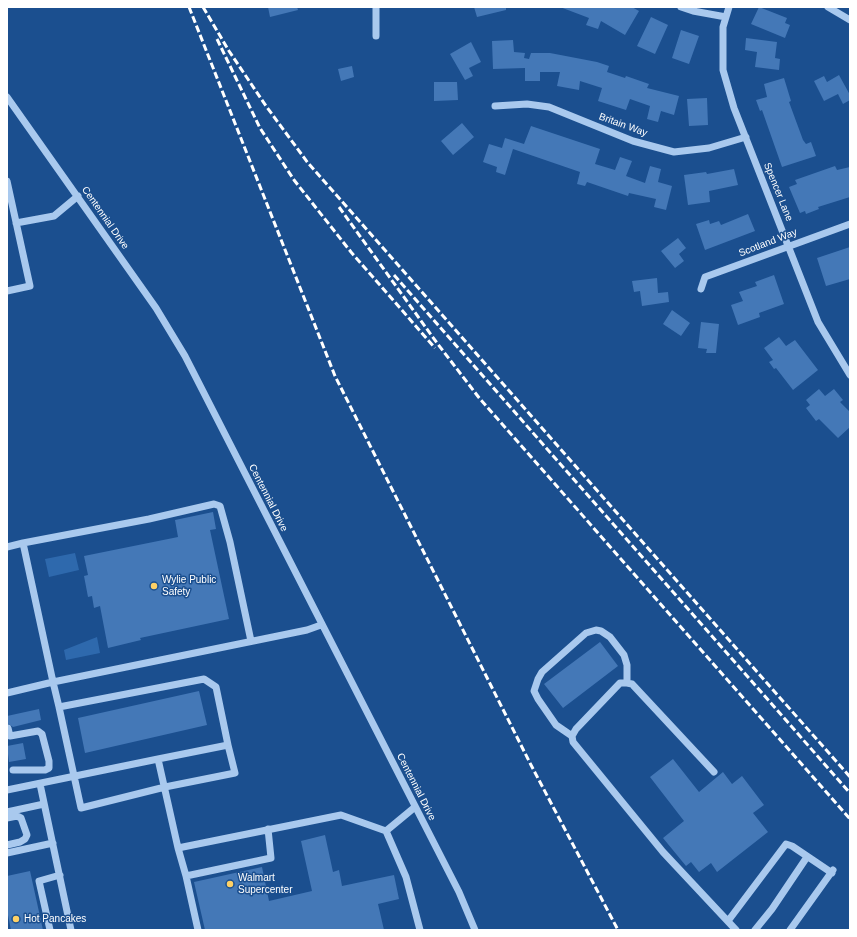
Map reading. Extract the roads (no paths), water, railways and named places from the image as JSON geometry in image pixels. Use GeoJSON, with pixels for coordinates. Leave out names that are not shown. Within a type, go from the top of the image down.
{"type":"FeatureCollection","features":[{"type":"Feature","properties":{"kind":"street"},"geometry":{"type":"LineString","coordinates":[[376,7],[376,36]]}},
{"type":"Feature","properties":{"kind":"street"},"geometry":{"type":"LineString","coordinates":[[681,7],[693,12],[726,17]]}},
{"type":"Feature","properties":{"kind":"street","name":"Spencer Lane"},"geometry":{"type":"LineString","coordinates":[[729,7],[723,27],[723,70],[734,108],[818,322],[850,374]]}},
{"type":"Feature","properties":{"kind":"street"},"geometry":{"type":"LineString","coordinates":[[828,7],[850,20]]}},
{"type":"Feature","properties":{"kind":"street","name":"Centennial Drive"},"geometry":{"type":"LineString","coordinates":[[7,98],[156,308],[184,356],[459,892],[475,930]]}},
{"type":"Feature","properties":{"kind":"street","name":"Britain Way"},"geometry":{"type":"LineString","coordinates":[[495,106],[527,104],[549,108],[633,141],[674,152],[709,148],[746,137]]}},
{"type":"Feature","properties":{"kind":"street"},"geometry":{"type":"LineString","coordinates":[[7,181],[30,286],[7,291]]}},
{"type":"Feature","properties":{"kind":"street"},"geometry":{"type":"LineString","coordinates":[[16,223],[54,216],[78,196]]}},
{"type":"Feature","properties":{"kind":"street","name":"Scotland Way"},"geometry":{"type":"LineString","coordinates":[[701,289],[706,277],[850,224]]}},
{"type":"Feature","properties":{"kind":"street"},"geometry":{"type":"LineString","coordinates":[[7,547],[149,519],[208,505],[220,506],[230,542],[251,641]]}},
{"type":"Feature","properties":{"kind":"street"},"geometry":{"type":"LineString","coordinates":[[23,543],[81,808],[235,773],[216,687],[204,679],[59,707]]}},
{"type":"Feature","properties":{"kind":"street"},"geometry":{"type":"LineString","coordinates":[[7,693],[53,682],[307,630],[322,625]]}},
{"type":"Feature","properties":{"kind":"street"},"geometry":{"type":"LineString","coordinates":[[572,736],[556,725],[534,691],[542,672],[586,633],[596,630],[601,631],[610,637],[624,655],[627,683]]}},
{"type":"Feature","properties":{"kind":"street"},"geometry":{"type":"LineString","coordinates":[[714,772],[632,684],[620,683],[576,729],[572,736],[573,742],[663,852],[736,930]]}},
{"type":"Feature","properties":{"kind":"street"},"geometry":{"type":"LineString","coordinates":[[8,728],[9,736],[38,731],[42,734],[49,761],[49,768],[45,770],[13,770]]}},
{"type":"Feature","properties":{"kind":"street"},"geometry":{"type":"LineString","coordinates":[[7,790],[228,745]]}},
{"type":"Feature","properties":{"kind":"street"},"geometry":{"type":"LineString","coordinates":[[158,759],[198,930]]}},
{"type":"Feature","properties":{"kind":"street"},"geometry":{"type":"LineString","coordinates":[[40,784],[71,930]]}},
{"type":"Feature","properties":{"kind":"street"},"geometry":{"type":"LineString","coordinates":[[7,812],[44,804]]}},
{"type":"Feature","properties":{"kind":"street"},"geometry":{"type":"LineString","coordinates":[[386,831],[415,807]]}},
{"type":"Feature","properties":{"kind":"street"},"geometry":{"type":"LineString","coordinates":[[178,848],[341,815],[386,831],[406,876],[420,930]]}},
{"type":"Feature","properties":{"kind":"street"},"geometry":{"type":"LineString","coordinates":[[7,818],[17,816],[21,818],[26,835],[25,839],[20,842],[7,845]]}},
{"type":"Feature","properties":{"kind":"street"},"geometry":{"type":"LineString","coordinates":[[186,876],[272,858],[268,829]]}},
{"type":"Feature","properties":{"kind":"street"},"geometry":{"type":"LineString","coordinates":[[7,853],[53,843]]}},
{"type":"Feature","properties":{"kind":"street"},"geometry":{"type":"LineString","coordinates":[[728,921],[786,844],[792,846],[832,872],[790,930]]}},
{"type":"Feature","properties":{"kind":"street"},"geometry":{"type":"LineString","coordinates":[[754,930],[772,909],[807,856]]}},
{"type":"Feature","properties":{"kind":"street"},"geometry":{"type":"LineString","coordinates":[[50,930],[39,881],[60,875]]}},
{"type":"Feature","properties":{"kind":"railway"},"geometry":{"type":"LineString","coordinates":[[189,7],[335,376],[531,765],[618,930]]}},
{"type":"Feature","properties":{"kind":"railway"},"geometry":{"type":"LineString","coordinates":[[203,7],[229,51],[266,106],[308,163],[850,777]]}},
{"type":"Feature","properties":{"kind":"railway"},"geometry":{"type":"LineString","coordinates":[[217,39],[260,128],[294,180],[351,252],[435,348]]}},
{"type":"Feature","properties":{"kind":"railway"},"geometry":{"type":"LineString","coordinates":[[339,207],[437,343],[480,399],[850,819]]}},
{"type":"Feature","properties":{"kind":"railway"},"geometry":{"type":"LineString","coordinates":[[394,275],[850,793]]}},
{"type":"Feature","properties":{"kind":"place","name":"Wylie Public Safety"},"geometry":{"type":"Point","coordinates":[154,586]}},
{"type":"Feature","properties":{"kind":"place","name":"Walmart Supercenter"},"geometry":{"type":"Point","coordinates":[230,884]}},
{"type":"Feature","properties":{"kind":"place","name":"Hot Pancakes"},"geometry":{"type":"Point","coordinates":[16,919]}}]}
